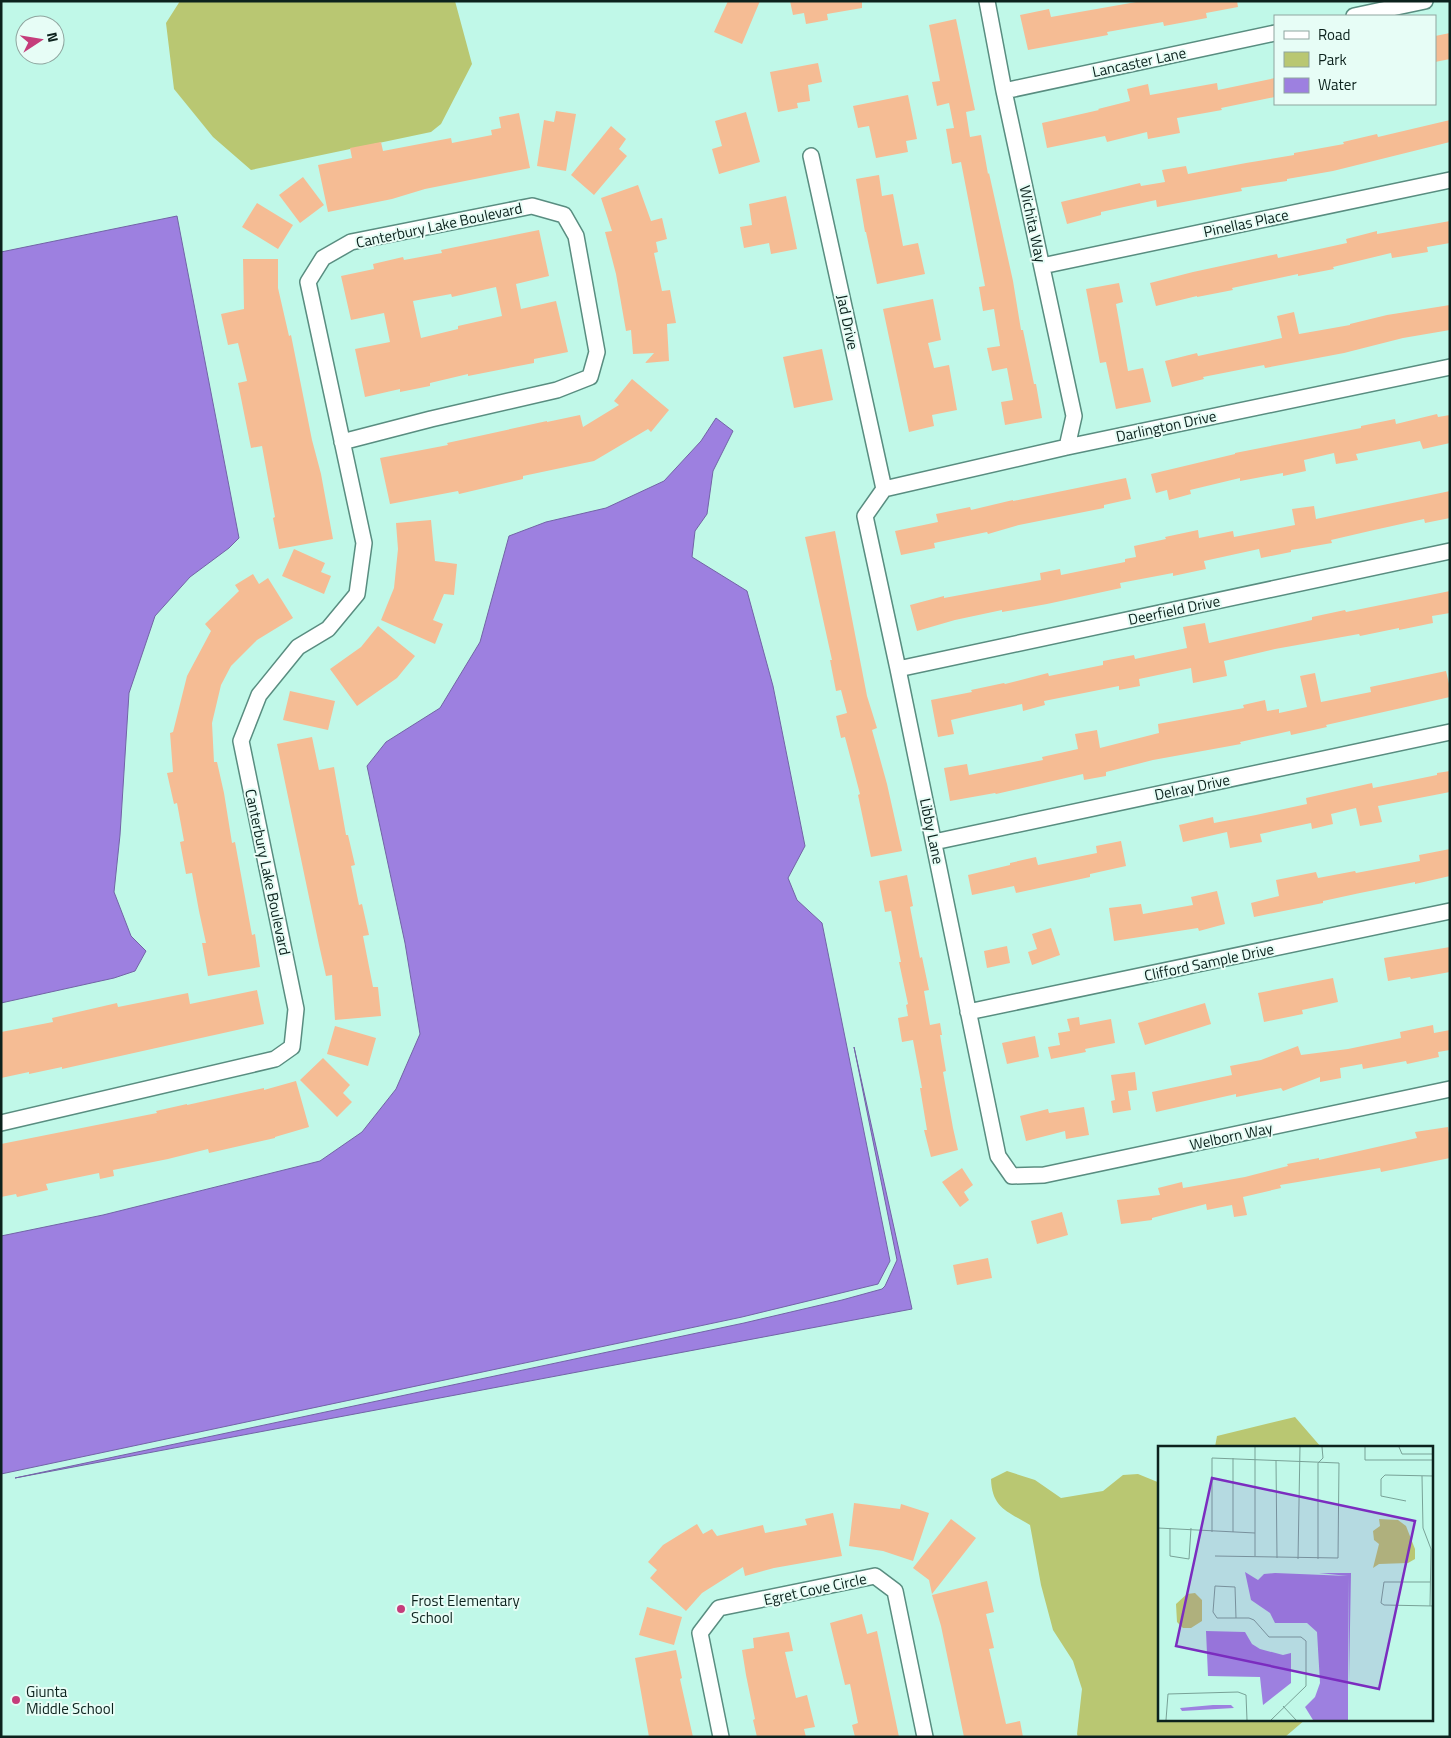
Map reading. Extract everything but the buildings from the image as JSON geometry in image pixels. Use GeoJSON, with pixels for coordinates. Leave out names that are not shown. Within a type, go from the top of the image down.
{"type":"FeatureCollection","features":[{"type":"Feature","properties":{"kind":"street","name":"Wichita Way"},"geometry":{"type":"LineString","coordinates":[[986,1],[1074,416],[1067,447]]}},
{"type":"Feature","properties":{"kind":"street"},"geometry":{"type":"LineString","coordinates":[[1359,15],[1425,1]]}},
{"type":"Feature","properties":{"kind":"street","name":"Lancaster Lane"},"geometry":{"type":"LineString","coordinates":[[1004,91],[1274,33]]}},
{"type":"Feature","properties":{"kind":"street","name":"Jad Drive"},"geometry":{"type":"LineString","coordinates":[[811,156],[884,489]]}},
{"type":"Feature","properties":{"kind":"street","name":"Pinellas Place"},"geometry":{"type":"LineString","coordinates":[[1042,266],[1450,180]]}},
{"type":"Feature","properties":{"kind":"street","name":"Canterbury Lake Boulevard"},"geometry":{"type":"LineString","coordinates":[[1,1123],[275,1059],[292,1047],[296,1009],[241,741],[259,695],[298,647],[328,629],[357,594],[364,543],[342,442],[308,282],[323,258],[351,242],[532,206],[564,215],[576,236],[597,352],[590,377],[557,390],[430,419],[342,442]]}},
{"type":"Feature","properties":{"kind":"street","name":"Darlington Drive"},"geometry":{"type":"LineString","coordinates":[[884,489],[1067,447],[1450,368]]}},
{"type":"Feature","properties":{"kind":"street","name":"Libby Lane"},"geometry":{"type":"LineString","coordinates":[[884,489],[865,516],[998,1156],[1012,1176]]}},
{"type":"Feature","properties":{"kind":"street","name":"Deerfield Drive"},"geometry":{"type":"LineString","coordinates":[[898,670],[1450,551]]}},
{"type":"Feature","properties":{"kind":"street","name":"Delray Drive"},"geometry":{"type":"LineString","coordinates":[[934,842],[1450,732]]}},
{"type":"Feature","properties":{"kind":"street","name":"Clifford Sample Drive"},"geometry":{"type":"LineString","coordinates":[[968,1012],[1450,911]]}},
{"type":"Feature","properties":{"kind":"street","name":"Welborn Way"},"geometry":{"type":"LineString","coordinates":[[1012,1176],[1044,1175],[1450,1090]]}},
{"type":"Feature","properties":{"kind":"street","name":"Egret Cove Circle"},"geometry":{"type":"LineString","coordinates":[[721,1737],[700,1633],[719,1608],[875,1576],[894,1591],[925,1737]]}},
{"type":"Feature","properties":{"kind":"green space"},"geometry":{"type":"Polygon","coordinates":[[[180,1],[455,1],[472,64],[441,124],[431,132],[251,170],[213,137],[174,89],[166,23],[180,1]]]}},
{"type":"Feature","properties":{"kind":"green space"},"geometry":{"type":"Polygon","coordinates":[[[1295,1417],[1320,1446],[1215,1446],[1217,1436],[1295,1417]]]}},
{"type":"Feature","properties":{"kind":"green space"},"geometry":{"type":"Polygon","coordinates":[[[1007,1471],[1035,1480],[1061,1498],[1103,1491],[1123,1475],[1138,1474],[1158,1482],[1158,1720],[1305,1720],[1285,1737],[1078,1737],[1082,1689],[1073,1661],[1053,1630],[1041,1585],[1030,1525],[1002,1508],[994,1496],[991,1479],[1007,1471]]]}},
{"type":"Feature","properties":{"kind":"water"},"geometry":{"type":"Polygon","coordinates":[[[177,216],[239,538],[229,548],[190,577],[155,616],[129,693],[120,835],[114,892],[131,936],[146,951],[135,971],[114,978],[1,1003],[1,252],[177,216]]]}},
{"type":"Feature","properties":{"kind":"water"},"geometry":{"type":"Polygon","coordinates":[[[716,418],[733,431],[713,471],[707,514],[695,531],[692,557],[747,591],[773,686],[805,846],[788,878],[797,900],[822,923],[890,1261],[878,1284],[742,1317],[1,1474],[1,1236],[103,1215],[320,1161],[362,1132],[396,1089],[420,1034],[405,943],[367,766],[386,742],[440,708],[480,642],[509,536],[546,522],[606,508],[664,481],[701,441],[716,418]]]}},
{"type":"Feature","properties":{"kind":"water"},"geometry":{"type":"Polygon","coordinates":[[[854,1047],[912,1309],[15,1478],[744,1323],[882,1289],[897,1260],[854,1047]]]}},
{"type":"Feature","properties":{"kind":"place","name":"Frost Elementary School"},"geometry":{"type":"Point","coordinates":[401,1609]}},
{"type":"Feature","properties":{"kind":"place","name":"Giunta Middle School"},"geometry":{"type":"Point","coordinates":[16,1700]}}]}
